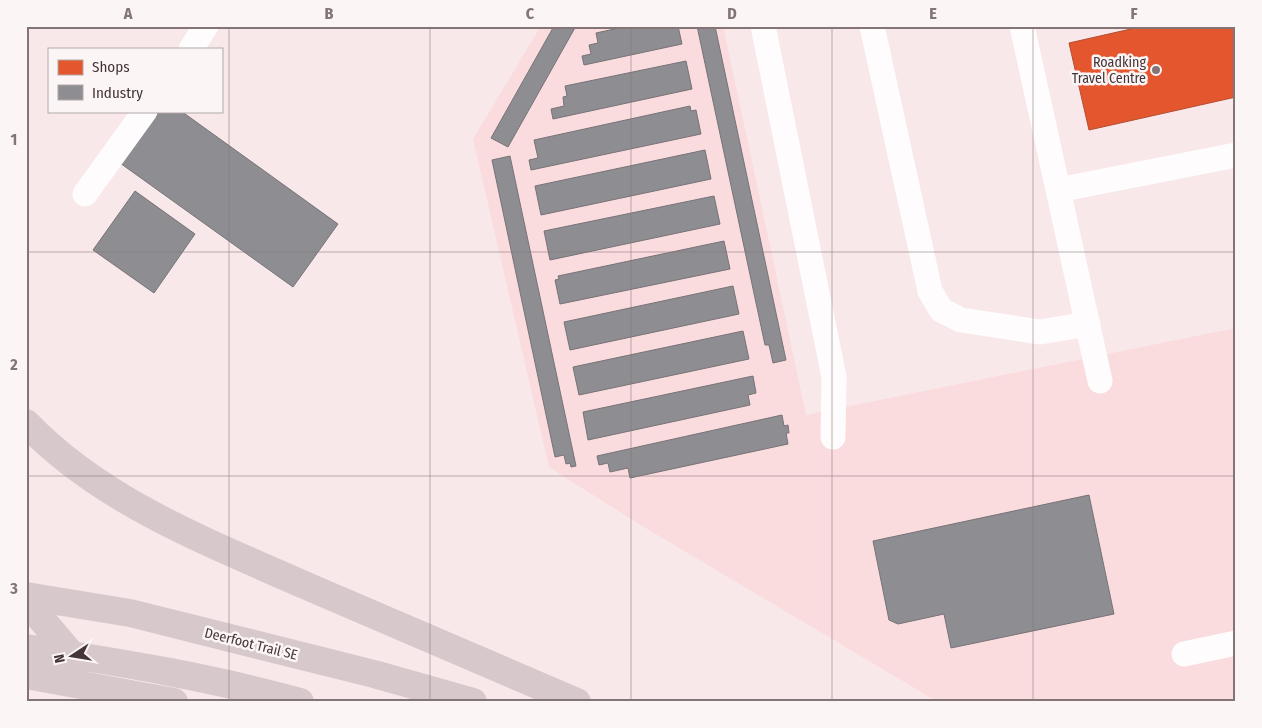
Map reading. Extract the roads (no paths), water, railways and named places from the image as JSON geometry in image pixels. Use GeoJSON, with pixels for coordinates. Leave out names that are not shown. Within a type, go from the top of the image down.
{"type":"FeatureCollection","features":[{"type":"Feature","properties":{"kind":"highway"},"geometry":{"type":"LineString","coordinates":[[26,423],[42,440],[84,474],[150,514],[226,550],[577,702]]}},
{"type":"Feature","properties":{"kind":"highway","name":"Deerfoot Trail SE"},"geometry":{"type":"LineString","coordinates":[[26,596],[130,613],[374,674],[473,702]]}},
{"type":"Feature","properties":{"kind":"highway"},"geometry":{"type":"LineString","coordinates":[[26,601],[81,665],[120,702]]}},
{"type":"Feature","properties":{"kind":"highway"},"geometry":{"type":"LineString","coordinates":[[26,648],[136,665],[300,702]]}},
{"type":"Feature","properties":{"kind":"highway"},"geometry":{"type":"LineString","coordinates":[[26,675],[174,702]]}},
{"type":"Feature","properties":{"kind":"street"},"geometry":{"type":"LineString","coordinates":[[192,48],[206,26]]}},
{"type":"Feature","properties":{"kind":"street"},"geometry":{"type":"LineString","coordinates":[[763,26],[834,377],[833,437]]}},
{"type":"Feature","properties":{"kind":"street"},"geometry":{"type":"LineString","coordinates":[[872,26],[930,291],[941,310],[961,320],[1040,332],[1088,324]]}},
{"type":"Feature","properties":{"kind":"street"},"geometry":{"type":"LineString","coordinates":[[1022,26],[1100,381]]}},
{"type":"Feature","properties":{"kind":"street"},"geometry":{"type":"LineString","coordinates":[[85,194],[144,112]]}},
{"type":"Feature","properties":{"kind":"street"},"geometry":{"type":"LineString","coordinates":[[1058,190],[1236,154]]}},
{"type":"Feature","properties":{"kind":"street"},"geometry":{"type":"LineString","coordinates":[[1184,654],[1236,643]]}},
{"type":"Feature","properties":{"kind":"place","name":"Roadking Travel Centre"},"geometry":{"type":"Point","coordinates":[1156,70]}}]}
